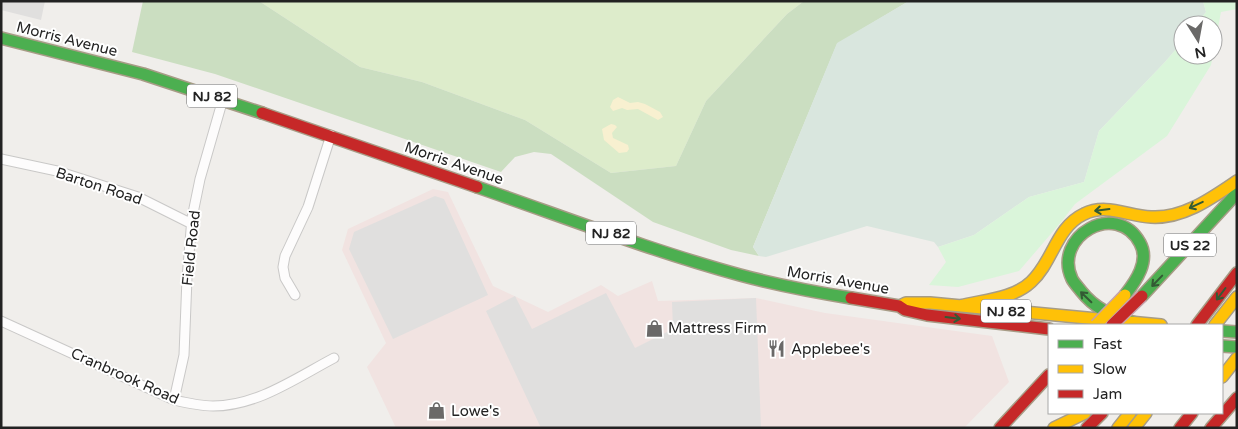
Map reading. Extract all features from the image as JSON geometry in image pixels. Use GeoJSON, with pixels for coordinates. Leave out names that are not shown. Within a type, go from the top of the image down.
{"type":"FeatureCollection","features":[{"type":"Feature","properties":{"kind":"main road","name":"Morris Avenue"},"geometry":{"type":"LineString","coordinates":[[1,38],[143,74],[223,99],[717,269],[804,290],[899,306],[905,310],[927,314],[1048,329]]}},
{"type":"Feature","properties":{"kind":"main road"},"geometry":{"type":"LineString","coordinates":[[960,306],[1017,290],[1026,285],[1038,274],[1064,232],[1080,216],[1096,210],[1108,209],[1149,217],[1169,215],[1188,209],[1211,198],[1237,181]]}},
{"type":"Feature","properties":{"kind":"main road","name":"US 22"},"geometry":{"type":"LineString","coordinates":[[1113,324],[1142,296],[1237,193]]}},
{"type":"Feature","properties":{"kind":"main road"},"geometry":{"type":"LineString","coordinates":[[1097,324],[1107,313],[1125,295],[1142,268],[1142,251],[1136,236],[1128,229],[1112,223],[1100,224],[1084,230],[1073,244],[1068,255],[1068,266],[1072,279],[1083,294],[1099,309],[1107,313],[1113,316],[1136,323]]}},
{"type":"Feature","properties":{"kind":"main road"},"geometry":{"type":"LineString","coordinates":[[1198,324],[1237,273]]}},
{"type":"Feature","properties":{"kind":"main road"},"geometry":{"type":"LineString","coordinates":[[1216,324],[1237,297]]}},
{"type":"Feature","properties":{"kind":"main road","name":"Morris Avenue"},"geometry":{"type":"LineString","coordinates":[[899,306],[906,302],[1148,324]]}},
{"type":"Feature","properties":{"kind":"main road"},"geometry":{"type":"LineString","coordinates":[[1223,331],[1237,332]]}},
{"type":"Feature","properties":{"kind":"main road"},"geometry":{"type":"LineString","coordinates":[[1223,346],[1237,347]]}},
{"type":"Feature","properties":{"kind":"main road"},"geometry":{"type":"LineString","coordinates":[[1223,376],[1235,360]]}},
{"type":"Feature","properties":{"kind":"main road"},"geometry":{"type":"LineString","coordinates":[[1000,428],[1048,376]]}},
{"type":"Feature","properties":{"kind":"main road"},"geometry":{"type":"LineString","coordinates":[[1006,428],[1020,418],[1048,387]]}},
{"type":"Feature","properties":{"kind":"main road"},"geometry":{"type":"LineString","coordinates":[[1211,428],[1237,398]]}},
{"type":"Feature","properties":{"kind":"main road"},"geometry":{"type":"LineString","coordinates":[[1222,428],[1237,405]]}},
{"type":"Feature","properties":{"kind":"main road"},"geometry":{"type":"LineString","coordinates":[[1054,428],[1083,414]]}},
{"type":"Feature","properties":{"kind":"main road"},"geometry":{"type":"LineString","coordinates":[[1087,428],[1101,414]]}},
{"type":"Feature","properties":{"kind":"main road"},"geometry":{"type":"LineString","coordinates":[[1118,428],[1129,414]]}},
{"type":"Feature","properties":{"kind":"main road"},"geometry":{"type":"LineString","coordinates":[[1134,428],[1145,414]]}},
{"type":"Feature","properties":{"kind":"main road"},"geometry":{"type":"LineString","coordinates":[[1180,428],[1191,414]]}},
{"type":"Feature","properties":{"kind":"street","name":"Field Road"},"geometry":{"type":"LineString","coordinates":[[174,400],[184,355],[187,278],[192,224],[200,179],[223,99]]}},
{"type":"Feature","properties":{"kind":"street"},"geometry":{"type":"LineString","coordinates":[[296,295],[285,278],[283,266],[285,256],[308,207],[331,135]]}},
{"type":"Feature","properties":{"kind":"street","name":"Barton Road"},"geometry":{"type":"LineString","coordinates":[[1,159],[57,171],[138,197],[192,224]]}},
{"type":"Feature","properties":{"kind":"street","name":"Cranbrook Road"},"geometry":{"type":"LineString","coordinates":[[1,321],[174,400],[212,406],[242,403],[257,399],[334,358]]}},
{"type":"Feature","properties":{"kind":"shaded area"},"geometry":{"type":"Polygon","coordinates":[[[1,1],[45,1],[41,20],[1,10],[1,1]]]}},
{"type":"Feature","properties":{"kind":"shaded area"},"geometry":{"type":"Polygon","coordinates":[[[909,1],[1203,1],[1206,12],[1204,15],[1173,15],[1173,53],[1099,131],[1084,182],[1029,197],[974,235],[938,247],[934,242],[867,226],[766,257],[759,256],[753,247],[837,43],[909,1]]]}},
{"type":"Feature","properties":{"kind":"shaded area"},"geometry":{"type":"Polygon","coordinates":[[[433,189],[448,192],[493,286],[548,312],[601,285],[618,296],[652,281],[658,301],[756,298],[825,313],[992,336],[1009,382],[964,428],[396,428],[367,367],[386,343],[342,250],[348,229],[433,189]]]}},
{"type":"Feature","properties":{"kind":"shaded area"},"geometry":{"type":"Polygon","coordinates":[[[435,196],[444,199],[488,295],[393,339],[349,249],[354,232],[435,196]]]}},
{"type":"Feature","properties":{"kind":"shaded area"},"geometry":{"type":"Polygon","coordinates":[[[606,293],[635,348],[673,329],[672,302],[756,298],[761,428],[541,428],[486,311],[515,296],[532,329],[606,293]]]}},
{"type":"Feature","properties":{"kind":"green space"},"geometry":{"type":"Polygon","coordinates":[[[143,1],[259,1],[360,67],[422,82],[525,120],[611,173],[676,166],[706,101],[787,14],[804,1],[909,1],[837,44],[753,247],[759,256],[731,250],[653,222],[551,154],[534,152],[515,157],[501,172],[215,74],[132,52],[143,1]]]}},
{"type":"Feature","properties":{"kind":"green space"},"geometry":{"type":"Polygon","coordinates":[[[259,1],[804,1],[787,14],[706,101],[676,166],[611,173],[525,120],[422,82],[360,67],[259,1]]]}},
{"type":"Feature","properties":{"kind":"green space"},"geometry":{"type":"Polygon","coordinates":[[[1203,1],[1237,1],[1237,9],[1221,12],[1220,15],[1204,15],[1206,12],[1203,1]]]}},
{"type":"Feature","properties":{"kind":"green space"},"geometry":{"type":"Polygon","coordinates":[[[1173,53],[1173,65],[1211,65],[1167,136],[1075,204],[1019,271],[958,287],[929,285],[946,262],[938,247],[974,235],[1029,197],[1084,182],[1099,131],[1173,53]]]}},
{"type":"Feature","properties":{"kind":"sand"},"geometry":{"type":"Polygon","coordinates":[[[618,97],[630,103],[638,102],[645,104],[660,112],[663,117],[658,120],[638,109],[627,110],[622,108],[613,111],[610,107],[613,100],[618,97]]]}},
{"type":"Feature","properties":{"kind":"sand"},"geometry":{"type":"Polygon","coordinates":[[[611,124],[617,127],[612,133],[613,138],[628,145],[629,149],[627,152],[619,153],[604,140],[602,129],[611,124]]]}},
{"type":"Feature","properties":{"kind":"traffic: fast"},"geometry":{"type":"LineString","coordinates":[[1,38],[143,74],[262,113]]}},
{"type":"Feature","properties":{"kind":"traffic: fast"},"geometry":{"type":"LineString","coordinates":[[477,187],[641,245],[707,266],[768,282],[851,298]]}},
{"type":"Feature","properties":{"kind":"traffic: fast"},"geometry":{"type":"LineString","coordinates":[[1142,296],[1237,193]]}},
{"type":"Feature","properties":{"kind":"traffic: fast"},"geometry":{"type":"LineString","coordinates":[[1125,295],[1143,264],[1143,250],[1140,243],[1129,230],[1116,224],[1103,224],[1090,229],[1078,238],[1071,249],[1068,264],[1072,279],[1099,308],[1136,323]]}},
{"type":"Feature","properties":{"kind":"traffic: fast"},"geometry":{"type":"LineString","coordinates":[[1223,331],[1237,332]]}},
{"type":"Feature","properties":{"kind":"traffic: fast"},"geometry":{"type":"LineString","coordinates":[[1223,346],[1237,347]]}},
{"type":"Feature","properties":{"kind":"traffic: slow"},"geometry":{"type":"LineString","coordinates":[[960,306],[997,298],[1024,288],[1045,265],[1067,227],[1084,214],[1092,211],[1109,210],[1151,217],[1174,215],[1197,206],[1237,181]]}},
{"type":"Feature","properties":{"kind":"traffic: slow"},"geometry":{"type":"LineString","coordinates":[[1097,324],[1125,295]]}},
{"type":"Feature","properties":{"kind":"traffic: slow"},"geometry":{"type":"LineString","coordinates":[[1216,324],[1237,297]]}},
{"type":"Feature","properties":{"kind":"traffic: slow"},"geometry":{"type":"LineString","coordinates":[[902,305],[906,303],[930,303],[1150,324]]}},
{"type":"Feature","properties":{"kind":"traffic: slow"},"geometry":{"type":"LineString","coordinates":[[1223,376],[1237,358]]}},
{"type":"Feature","properties":{"kind":"traffic: slow"},"geometry":{"type":"LineString","coordinates":[[1054,428],[1083,414]]}},
{"type":"Feature","properties":{"kind":"traffic: slow"},"geometry":{"type":"LineString","coordinates":[[1118,428],[1129,414]]}},
{"type":"Feature","properties":{"kind":"traffic: slow"},"geometry":{"type":"LineString","coordinates":[[1134,428],[1145,414]]}},
{"type":"Feature","properties":{"kind":"traffic: jam"},"geometry":{"type":"LineString","coordinates":[[262,113],[477,187]]}},
{"type":"Feature","properties":{"kind":"traffic: jam"},"geometry":{"type":"LineString","coordinates":[[1198,324],[1237,273]]}},
{"type":"Feature","properties":{"kind":"traffic: jam"},"geometry":{"type":"LineString","coordinates":[[1113,324],[1142,296]]}},
{"type":"Feature","properties":{"kind":"traffic: jam"},"geometry":{"type":"LineString","coordinates":[[851,298],[899,306],[905,310],[927,315],[1048,329]]}},
{"type":"Feature","properties":{"kind":"traffic: jam"},"geometry":{"type":"LineString","coordinates":[[1000,428],[1048,376]]}},
{"type":"Feature","properties":{"kind":"traffic: jam"},"geometry":{"type":"LineString","coordinates":[[1211,428],[1237,398]]}},
{"type":"Feature","properties":{"kind":"traffic: jam"},"geometry":{"type":"LineString","coordinates":[[1087,428],[1101,414]]}},
{"type":"Feature","properties":{"kind":"traffic: jam"},"geometry":{"type":"LineString","coordinates":[[1180,428],[1191,414]]}},
{"type":"Feature","properties":{"kind":"place","name":"Mattress Firm"},"geometry":{"type":"Point","coordinates":[654,328]}},
{"type":"Feature","properties":{"kind":"place","name":"Applebee's"},"geometry":{"type":"Point","coordinates":[777,349]}},
{"type":"Feature","properties":{"kind":"place","name":"Lowe's"},"geometry":{"type":"Point","coordinates":[437,411]}}]}
